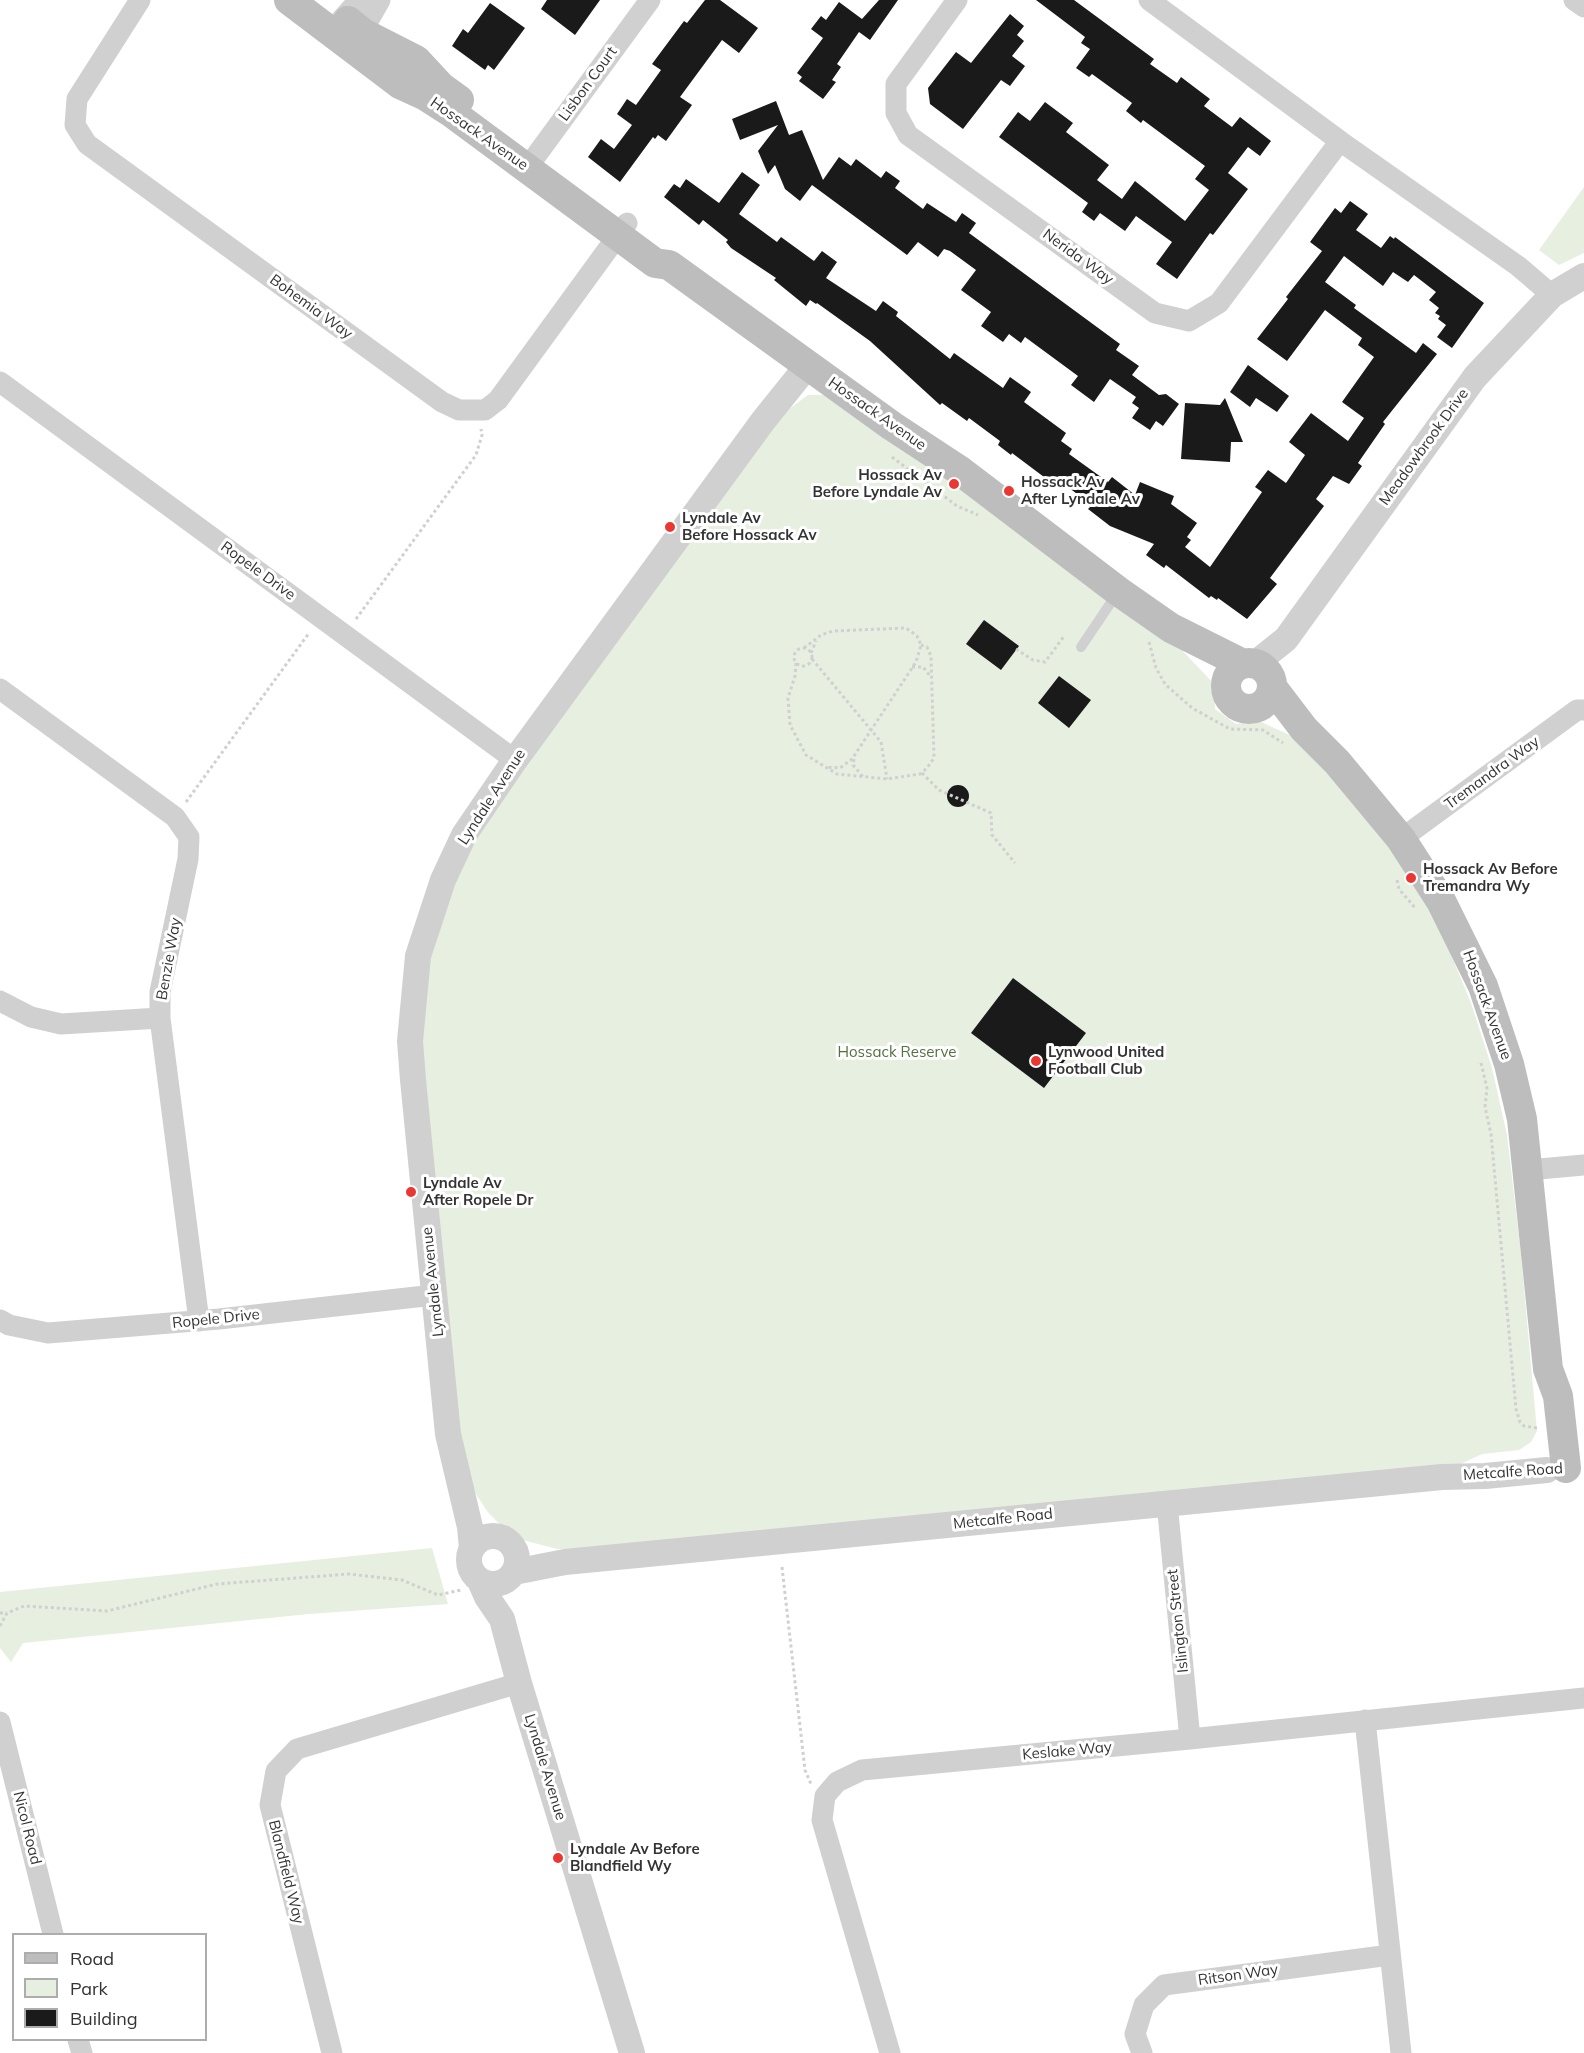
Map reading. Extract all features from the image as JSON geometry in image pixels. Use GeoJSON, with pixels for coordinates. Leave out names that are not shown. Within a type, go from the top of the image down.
{"type":"FeatureCollection","features":[{"type":"Feature","properties":{"kind":"main road","name":"Hossack Avenue"},"geometry":{"type":"LineString","coordinates":[[289,0],[350,26]]}},
{"type":"Feature","properties":{"kind":"main road","name":"Hossack Avenue"},"geometry":{"type":"LineString","coordinates":[[317,0],[350,26],[400,84],[532,162],[623,229],[655,263],[669,265],[892,426],[959,470],[1118,591],[1159,633],[1254,680],[1295,738],[1337,762],[1401,839],[1442,901],[1483,986],[1498,1026],[1516,1091],[1528,1170],[1548,1369],[1542,1395],[1562,1456]]}},
{"type":"Feature","properties":{"kind":"street","name":"Bohemia Way"},"geometry":{"type":"LineString","coordinates":[[140,0],[77,99],[75,125],[87,144],[442,402],[459,410],[477,412]]}},
{"type":"Feature","properties":{"kind":"street"},"geometry":{"type":"LineString","coordinates":[[350,26],[380,0]]}},
{"type":"Feature","properties":{"kind":"street","name":"Lisbon Court"},"geometry":{"type":"LineString","coordinates":[[532,162],[650,0]]}},
{"type":"Feature","properties":{"kind":"street","name":"Nerida Way"},"geometry":{"type":"LineString","coordinates":[[957,0],[896,84],[896,113],[908,135],[1155,313],[1189,321],[1219,303],[1340,141]]}},
{"type":"Feature","properties":{"kind":"street"},"geometry":{"type":"LineString","coordinates":[[1149,0],[1340,141],[1518,266],[1552,295]]}},
{"type":"Feature","properties":{"kind":"street"},"geometry":{"type":"LineString","coordinates":[[1574,0],[1584,7]]}},
{"type":"Feature","properties":{"kind":"street"},"geometry":{"type":"LineString","coordinates":[[477,412],[485,411],[498,400],[623,229]]}},
{"type":"Feature","properties":{"kind":"street","name":"Meadowbrook Drive"},"geometry":{"type":"LineString","coordinates":[[1254,680],[1475,377],[1552,295],[1584,276]]}},
{"type":"Feature","properties":{"kind":"street","name":"Lyndale Avenue"},"geometry":{"type":"LineString","coordinates":[[632,2053],[519,1683],[502,1619],[487,1597],[473,1585],[469,1562],[471,1548],[462,1491],[454,1470],[448,1434],[410,1041],[418,956],[443,880],[464,836],[515,760],[763,421],[808,365]]}},
{"type":"Feature","properties":{"kind":"street","name":"Ropele Drive"},"geometry":{"type":"LineString","coordinates":[[0,382],[515,760]]}},
{"type":"Feature","properties":{"kind":"street","name":"Benzie Way"},"geometry":{"type":"LineString","coordinates":[[0,688],[174,817],[189,837],[189,859],[160,992],[160,1018],[199,1321]]}},
{"type":"Feature","properties":{"kind":"street","name":"Tremandra Way"},"geometry":{"type":"LineString","coordinates":[[1401,839],[1577,710],[1584,711]]}},
{"type":"Feature","properties":{"kind":"street"},"geometry":{"type":"LineString","coordinates":[[0,1001],[31,1017],[61,1024],[160,1018]]}},
{"type":"Feature","properties":{"kind":"street"},"geometry":{"type":"LineString","coordinates":[[1528,1170],[1584,1165]]}},
{"type":"Feature","properties":{"kind":"street","name":"Ropele Drive"},"geometry":{"type":"LineString","coordinates":[[0,1320],[9,1325],[48,1333],[199,1321],[434,1295]]}},
{"type":"Feature","properties":{"kind":"street","name":"Metcalfe Road"},"geometry":{"type":"LineString","coordinates":[[511,1575],[565,1562],[1442,1477],[1485,1476],[1562,1456]]}},
{"type":"Feature","properties":{"kind":"street","name":"Lyndale Avenue"},"geometry":{"type":"LineString","coordinates":[[462,1491],[506,1541],[517,1558],[502,1619]]}},
{"type":"Feature","properties":{"kind":"street","name":"Islington Street"},"geometry":{"type":"LineString","coordinates":[[1167,1503],[1190,1740]]}},
{"type":"Feature","properties":{"kind":"street"},"geometry":{"type":"LineString","coordinates":[[471,1548],[487,1536],[506,1541]]}},
{"type":"Feature","properties":{"kind":"street","name":"Metcalfe Road"},"geometry":{"type":"LineString","coordinates":[[506,1541],[565,1562]]}},
{"type":"Feature","properties":{"kind":"street"},"geometry":{"type":"LineString","coordinates":[[473,1585],[494,1584],[511,1575]]}},
{"type":"Feature","properties":{"kind":"street","name":"Blandfield Way"},"geometry":{"type":"LineString","coordinates":[[332,2053],[270,1805],[276,1771],[297,1749],[519,1683]]}},
{"type":"Feature","properties":{"kind":"street","name":"Keslake Way"},"geometry":{"type":"LineString","coordinates":[[825,1796],[837,1782],[862,1770],[1190,1740],[1584,1698]]}},
{"type":"Feature","properties":{"kind":"street"},"geometry":{"type":"LineString","coordinates":[[1365,1720],[1401,2053]]}},
{"type":"Feature","properties":{"kind":"street","name":"Nicol Road"},"geometry":{"type":"LineString","coordinates":[[0,1722],[53,1933]]}},
{"type":"Feature","properties":{"kind":"street"},"geometry":{"type":"LineString","coordinates":[[825,1796],[822,1820],[890,2053]]}},
{"type":"Feature","properties":{"kind":"street","name":"Ritson Way"},"geometry":{"type":"LineString","coordinates":[[1142,2053],[1135,2034],[1144,2005],[1164,1985],[1390,1955]]}},
{"type":"Feature","properties":{"kind":"lane"},"geometry":{"type":"LineString","coordinates":[[1081,646],[1118,591]]}},
{"type":"Feature","properties":{"kind":"path"},"geometry":{"type":"LineString","coordinates":[[345,634],[476,455],[482,435],[477,412]]}},
{"type":"Feature","properties":{"kind":"path"},"geometry":{"type":"LineString","coordinates":[[885,452],[957,506],[980,516]]}},
{"type":"Feature","properties":{"kind":"path"},"geometry":{"type":"LineString","coordinates":[[174,817],[320,617]]}},
{"type":"Feature","properties":{"kind":"path"},"geometry":{"type":"LineString","coordinates":[[822,767],[840,768],[855,754],[912,667],[921,645],[917,636],[906,628],[833,631],[796,651],[795,676],[788,698],[790,725],[800,747],[822,767],[837,774],[865,779],[888,779],[921,773],[934,758],[931,656],[927,647],[921,645]]}},
{"type":"Feature","properties":{"kind":"path"},"geometry":{"type":"LineString","coordinates":[[1159,633],[1156,668],[1175,695],[1230,729],[1263,730],[1295,738]]}},
{"type":"Feature","properties":{"kind":"path"},"geometry":{"type":"LineString","coordinates":[[1016,649],[1033,660],[1045,662],[1065,635]]}},
{"type":"Feature","properties":{"kind":"path"},"geometry":{"type":"LineString","coordinates":[[816,640],[811,653],[812,659],[884,749],[888,779]]}},
{"type":"Feature","properties":{"kind":"path"},"geometry":{"type":"LineString","coordinates":[[804,648],[811,653]]}},
{"type":"Feature","properties":{"kind":"path"},"geometry":{"type":"LineString","coordinates":[[795,676],[812,659]]}},
{"type":"Feature","properties":{"kind":"path"},"geometry":{"type":"LineString","coordinates":[[796,663],[819,670]]}},
{"type":"Feature","properties":{"kind":"path"},"geometry":{"type":"LineString","coordinates":[[912,667],[923,667],[931,678]]}},
{"type":"Feature","properties":{"kind":"path"},"geometry":{"type":"LineString","coordinates":[[855,754],[853,765],[865,779]]}},
{"type":"Feature","properties":{"kind":"path"},"geometry":{"type":"LineString","coordinates":[[921,773],[939,790],[991,813],[992,835],[1015,863]]}},
{"type":"Feature","properties":{"kind":"path"},"geometry":{"type":"LineString","coordinates":[[1398,873],[1399,889],[1419,914]]}},
{"type":"Feature","properties":{"kind":"path"},"geometry":{"type":"LineString","coordinates":[[1479,1052],[1487,1088],[1484,1097],[1493,1156],[1516,1408],[1524,1426],[1562,1456]]}},
{"type":"Feature","properties":{"kind":"path"},"geometry":{"type":"LineString","coordinates":[[782,1567],[805,1770],[813,1790],[825,1796]]}},
{"type":"Feature","properties":{"kind":"path"},"geometry":{"type":"LineString","coordinates":[[0,1613],[7,1613],[24,1606],[107,1611],[217,1584],[349,1574],[402,1580],[438,1595],[473,1585]]}},
{"type":"Feature","properties":{"kind":"path"},"geometry":{"type":"LineString","coordinates":[[0,1626],[7,1613]]}},
{"type":"Feature","properties":{"kind":"green space"},"geometry":{"type":"Polygon","coordinates":[[[1584,187],[1584,253],[1559,265],[1539,250],[1584,187]]]}},
{"type":"Feature","properties":{"kind":"green space","name":"Hossack Reserve"},"geometry":{"type":"Polygon","coordinates":[[[808,395],[829,395],[1067,562],[1179,647],[1216,686],[1215,709],[1236,724],[1259,721],[1294,737],[1366,813],[1436,918],[1471,1003],[1492,1068],[1507,1135],[1520,1245],[1537,1431],[1531,1442],[1519,1450],[1482,1454],[1442,1473],[591,1550],[557,1549],[523,1540],[505,1530],[487,1511],[474,1491],[463,1460],[426,1103],[422,1036],[425,980],[437,927],[471,843],[525,763],[777,418],[808,395]]]}},
{"type":"Feature","properties":{"kind":"green space"},"geometry":{"type":"Polygon","coordinates":[[[432,1548],[448,1604],[309,1614],[23,1643],[11,1662],[0,1648],[0,1592],[432,1548]]]}},
{"type":"Feature","properties":{"kind":"building"},"geometry":{"type":"Polygon","coordinates":[[[547,0],[600,0],[575,35],[541,9],[547,0]]]}},
{"type":"Feature","properties":{"kind":"building"},"geometry":{"type":"Polygon","coordinates":[[[705,0],[720,0],[758,28],[739,53],[722,40],[680,97],[692,105],[666,141],[658,135],[655,139],[653,137],[620,182],[588,157],[601,139],[614,149],[632,125],[617,114],[627,99],[636,105],[661,70],[652,64],[684,21],[687,23],[705,0]]]}},
{"type":"Feature","properties":{"kind":"building"},"geometry":{"type":"Polygon","coordinates":[[[879,0],[898,0],[870,40],[859,32],[837,64],[841,67],[832,80],[836,82],[823,99],[799,81],[802,77],[797,73],[823,38],[811,29],[821,16],[826,20],[839,2],[862,19],[879,0]]]}},
{"type":"Feature","properties":{"kind":"building"},"geometry":{"type":"Polygon","coordinates":[[[1036,0],[1074,0],[1154,59],[1150,64],[1177,83],[1181,77],[1210,99],[1204,106],[1232,127],[1240,117],[1271,141],[1260,156],[1248,147],[1228,173],[1248,189],[1213,235],[1210,233],[1177,279],[1156,264],[1172,242],[1136,216],[1125,231],[1100,213],[1094,221],[1082,212],[1088,203],[999,137],[1018,112],[1030,121],[1045,102],[1073,123],[1066,132],[1109,165],[1097,180],[1122,199],[1135,181],[1185,221],[1209,190],[1195,179],[1205,166],[1143,120],[1141,123],[1126,111],[1132,103],[1092,74],[1089,77],[1076,68],[1090,49],[1081,43],[1085,37],[1036,0]]]}},
{"type":"Feature","properties":{"kind":"building"},"geometry":{"type":"Polygon","coordinates":[[[490,3],[525,28],[494,70],[488,65],[485,70],[452,46],[463,29],[468,33],[490,3]]]}},
{"type":"Feature","properties":{"kind":"building"},"geometry":{"type":"Polygon","coordinates":[[[1010,14],[1024,26],[1017,35],[1024,41],[1012,56],[1025,66],[1010,86],[1001,80],[963,129],[930,104],[928,88],[956,52],[971,63],[1010,14]]]}},
{"type":"Feature","properties":{"kind":"building"},"geometry":{"type":"Polygon","coordinates":[[[776,101],[789,135],[802,130],[823,180],[839,157],[851,166],[856,159],[881,178],[886,171],[900,181],[895,188],[923,209],[927,203],[956,222],[962,213],[976,223],[969,233],[1120,344],[1116,350],[1139,366],[1132,375],[1159,395],[1166,394],[1179,404],[1163,426],[1156,421],[1150,430],[1132,418],[1139,408],[1132,403],[1136,397],[1110,379],[1094,402],[1071,385],[1078,376],[1025,337],[1021,343],[1009,334],[1003,342],[981,326],[991,312],[961,290],[976,270],[950,251],[944,249],[938,257],[918,242],[907,255],[812,185],[800,201],[785,189],[775,165],[768,174],[758,151],[778,125],[740,140],[732,119],[776,101]]]}},
{"type":"Feature","properties":{"kind":"building"},"geometry":{"type":"Polygon","coordinates":[[[742,172],[760,185],[739,214],[777,242],[781,237],[814,261],[822,251],[837,262],[826,278],[876,311],[883,301],[898,312],[896,316],[950,359],[954,353],[1003,388],[1010,377],[1031,392],[1024,402],[1066,433],[1061,441],[1072,449],[1069,454],[1108,482],[1112,477],[1135,495],[1140,482],[1174,496],[1171,504],[1197,523],[1187,537],[1191,540],[1185,547],[1210,567],[1262,492],[1255,487],[1268,470],[1286,483],[1305,455],[1289,442],[1311,413],[1348,441],[1364,418],[1342,402],[1374,357],[1358,345],[1362,338],[1325,310],[1287,361],[1257,339],[1322,251],[1310,242],[1335,208],[1341,213],[1350,201],[1368,214],[1356,230],[1381,248],[1390,236],[1394,239],[1395,237],[1484,303],[1452,348],[1437,337],[1446,325],[1438,319],[1440,316],[1435,313],[1439,308],[1429,300],[1436,292],[1414,275],[1408,282],[1393,272],[1383,286],[1344,256],[1325,282],[1356,305],[1354,308],[1416,353],[1423,343],[1437,354],[1383,422],[1385,424],[1358,463],[1362,466],[1349,484],[1333,476],[1316,499],[1324,506],[1270,578],[1277,584],[1247,619],[1218,598],[1217,600],[1211,596],[1209,598],[1166,565],[1164,568],[1146,555],[1154,544],[1110,526],[1088,509],[1090,507],[1083,502],[1085,500],[1060,481],[1056,486],[998,445],[1000,441],[969,418],[967,421],[942,403],[940,405],[870,341],[817,303],[810,300],[806,306],[774,280],[776,278],[731,248],[726,242],[728,240],[703,220],[699,225],[664,197],[674,184],[680,188],[686,179],[719,203],[742,172]]]}},
{"type":"Feature","properties":{"kind":"building"},"geometry":{"type":"Polygon","coordinates":[[[1248,365],[1289,396],[1277,412],[1256,398],[1250,407],[1230,392],[1248,365]]]}},
{"type":"Feature","properties":{"kind":"building"},"geometry":{"type":"Polygon","coordinates":[[[1225,398],[1243,442],[1231,442],[1230,462],[1181,459],[1185,403],[1220,405],[1225,398]]]}},
{"type":"Feature","properties":{"kind":"building"},"geometry":{"type":"Polygon","coordinates":[[[984,620],[1019,646],[1001,670],[966,644],[984,620]]]}},
{"type":"Feature","properties":{"kind":"building"},"geometry":{"type":"Polygon","coordinates":[[[1059,676],[1091,700],[1069,728],[1038,703],[1059,676]]]}},
{"type":"Feature","properties":{"kind":"building"},"geometry":{"type":"Polygon","coordinates":[[[954,785],[962,785],[969,792],[969,800],[962,807],[954,807],[947,800],[947,792],[954,785]]]}},
{"type":"Feature","properties":{"kind":"building","name":"Lynwood United Football Club"},"geometry":{"type":"Polygon","coordinates":[[[1013,978],[1086,1033],[1044,1088],[971,1033],[1013,978]]]}},
{"type":"Feature","properties":{"kind":"place","name":"Hossack Av Before Lyndale Av"},"geometry":{"type":"Point","coordinates":[954,484]}},
{"type":"Feature","properties":{"kind":"place","name":"Hossack Av After Lyndale Av"},"geometry":{"type":"Point","coordinates":[1009,491]}},
{"type":"Feature","properties":{"kind":"place","name":"Lyndale Av Before Hossack Av"},"geometry":{"type":"Point","coordinates":[670,527]}},
{"type":"Feature","properties":{"kind":"place","name":"Hossack Av Before Tremandra Wy"},"geometry":{"type":"Point","coordinates":[1411,878]}},
{"type":"Feature","properties":{"kind":"place","name":"Lynwood United Football Club"},"geometry":{"type":"Point","coordinates":[1036,1061]}},
{"type":"Feature","properties":{"kind":"place","name":"Lyndale Av After Ropele Dr"},"geometry":{"type":"Point","coordinates":[411,1192]}},
{"type":"Feature","properties":{"kind":"place","name":"Lyndale Av Before Blandfield Wy"},"geometry":{"type":"Point","coordinates":[558,1858]}}]}
